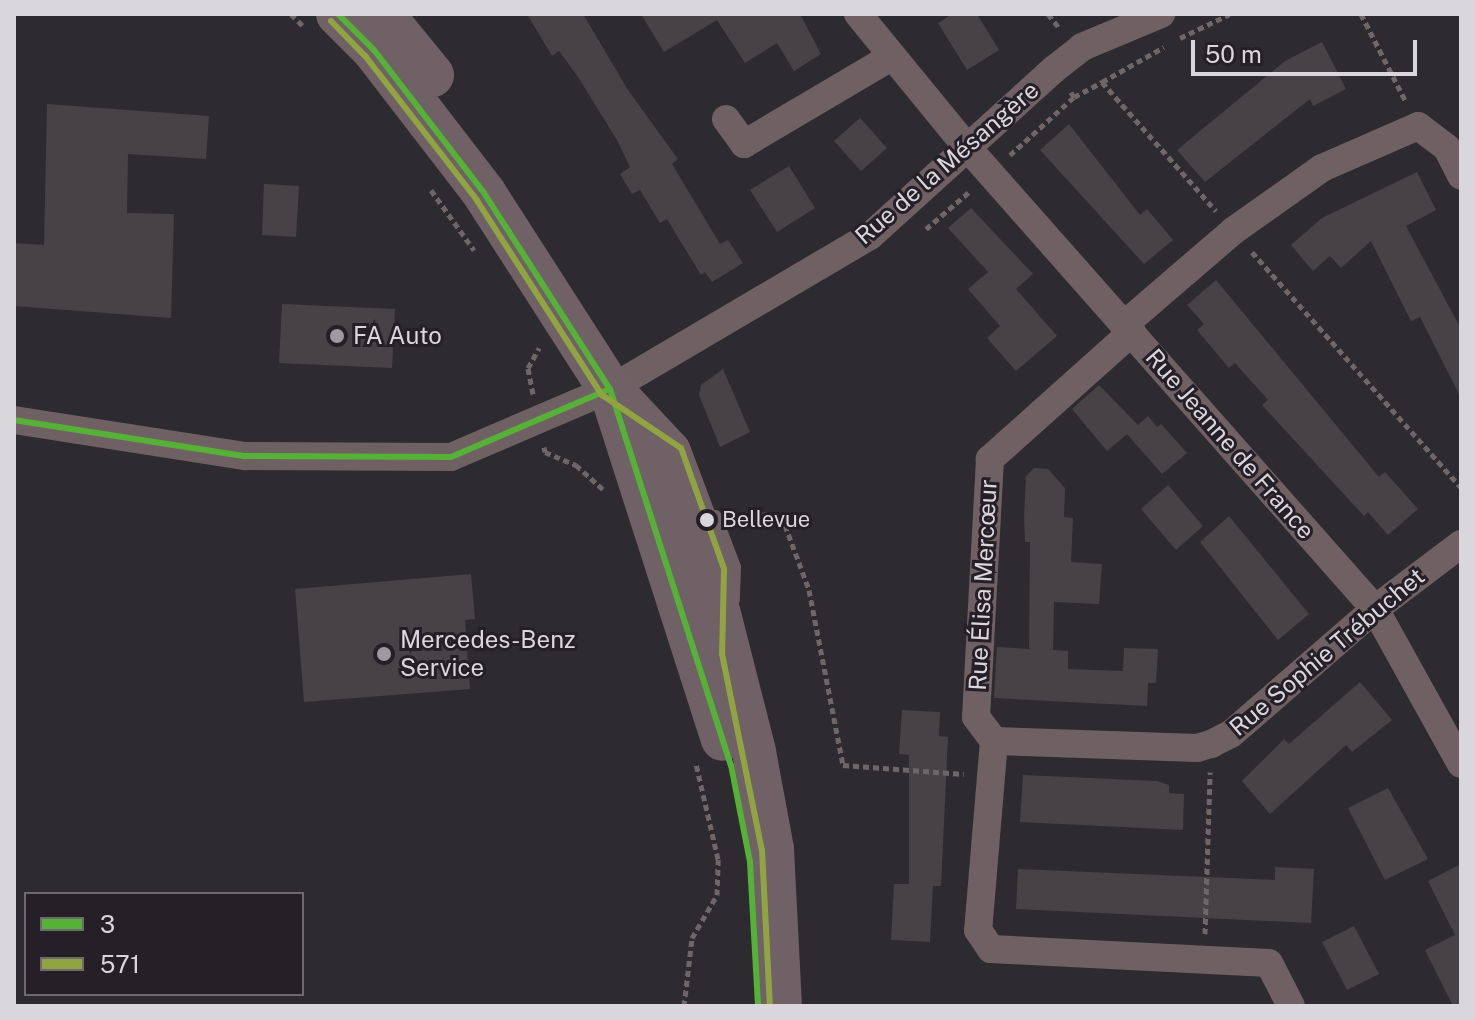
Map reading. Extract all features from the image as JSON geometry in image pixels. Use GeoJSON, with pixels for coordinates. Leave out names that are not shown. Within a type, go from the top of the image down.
{"type":"FeatureCollection","features":[{"type":"Feature","properties":{"kind":"main road"},"geometry":{"type":"LineString","coordinates":[[382,14],[504,171],[580,295],[731,765],[750,862],[758,1006]]}},
{"type":"Feature","properties":{"kind":"main road"},"geometry":{"type":"LineString","coordinates":[[324,23],[374,50],[484,193],[610,389],[669,452],[696,524],[732,653],[772,849],[780,1006]]}},
{"type":"Feature","properties":{"kind":"street","name":"Rue Jeanne de France"},"geometry":{"type":"LineString","coordinates":[[858,14],[966,146],[1375,609],[1461,764]]}},
{"type":"Feature","properties":{"kind":"street","name":"Rue de la Mésangère"},"geometry":{"type":"LineString","coordinates":[[14,420],[245,456],[451,457],[610,389],[870,236],[966,146],[1082,47],[1161,14]]}},
{"type":"Feature","properties":{"kind":"street"},"geometry":{"type":"LineString","coordinates":[[726,119],[744,144],[891,57]]}},
{"type":"Feature","properties":{"kind":"street"},"geometry":{"type":"LineString","coordinates":[[1418,126],[1447,148],[1461,176]]}},
{"type":"Feature","properties":{"kind":"street","name":"Rue Élisa Mercœur"},"geometry":{"type":"LineString","coordinates":[[994,741],[976,717],[990,459],[1233,231],[1322,168],[1418,126]]}},
{"type":"Feature","properties":{"kind":"street","name":"Rue Sophie Trébuchet"},"geometry":{"type":"LineString","coordinates":[[994,741],[1197,748],[1211,744],[1231,734],[1375,609],[1461,544]]}},
{"type":"Feature","properties":{"kind":"street"},"geometry":{"type":"LineString","coordinates":[[994,741],[978,930],[991,949],[1269,963],[1291,1006]]}},
{"type":"Feature","properties":{"kind":"lane"},"geometry":{"type":"LineString","coordinates":[[610,389],[689,442],[734,567],[732,653]]}},
{"type":"Feature","properties":{"kind":"path"},"geometry":{"type":"LineString","coordinates":[[291,14],[324,23]]}},
{"type":"Feature","properties":{"kind":"path"},"geometry":{"type":"LineString","coordinates":[[1361,14],[1418,126]]}},
{"type":"Feature","properties":{"kind":"path"},"geometry":{"type":"LineString","coordinates":[[1053,70],[1074,97],[1102,82],[1461,487]]}},
{"type":"Feature","properties":{"kind":"path"},"geometry":{"type":"LineString","coordinates":[[430,187],[484,263]]}},
{"type":"Feature","properties":{"kind":"path"},"geometry":{"type":"LineString","coordinates":[[537,334],[539,349],[528,368],[545,452],[576,465],[609,495]]}},
{"type":"Feature","properties":{"kind":"path"},"geometry":{"type":"LineString","coordinates":[[720,531],[755,514],[777,516],[785,525],[813,605],[843,765],[992,775]]}},
{"type":"Feature","properties":{"kind":"path"},"geometry":{"type":"LineString","coordinates":[[1205,960],[1211,744]]}},
{"type":"Feature","properties":{"kind":"path"},"geometry":{"type":"LineString","coordinates":[[684,1006],[690,947],[717,895],[718,859],[692,748]]}},
{"type":"Feature","properties":{"kind":"building"},"geometry":{"type":"Polygon","coordinates":[[[527,14],[583,14],[628,90],[678,159],[672,164],[720,244],[728,240],[743,263],[712,282],[705,272],[701,275],[667,219],[660,223],[640,190],[632,194],[620,174],[630,167],[617,140],[578,77],[559,51],[552,56],[527,14]]]}},
{"type":"Feature","properties":{"kind":"building"},"geometry":{"type":"Polygon","coordinates":[[[641,14],[800,14],[821,54],[794,71],[777,43],[745,63],[717,20],[664,52],[641,14]]]}},
{"type":"Feature","properties":{"kind":"building"},"geometry":{"type":"Polygon","coordinates":[[[952,14],[977,14],[999,50],[967,70],[938,23],[952,14]]]}},
{"type":"Feature","properties":{"kind":"building"},"geometry":{"type":"Polygon","coordinates":[[[1322,42],[1346,89],[1313,106],[1310,99],[1205,182],[1177,150],[1285,61],[1322,42]]]}},
{"type":"Feature","properties":{"kind":"building"},"geometry":{"type":"Polygon","coordinates":[[[47,104],[209,116],[206,159],[128,154],[127,213],[174,214],[171,318],[14,306],[14,243],[44,245],[47,104]]]}},
{"type":"Feature","properties":{"kind":"building"},"geometry":{"type":"Polygon","coordinates":[[[860,118],[887,148],[861,171],[834,141],[860,118]]]}},
{"type":"Feature","properties":{"kind":"building"},"geometry":{"type":"Polygon","coordinates":[[[1069,124],[1140,215],[1147,209],[1173,240],[1144,264],[1040,150],[1069,124]]]}},
{"type":"Feature","properties":{"kind":"building"},"geometry":{"type":"Polygon","coordinates":[[[789,166],[815,208],[777,232],[750,190],[789,166]]]}},
{"type":"Feature","properties":{"kind":"building"},"geometry":{"type":"Polygon","coordinates":[[[1417,172],[1436,210],[1406,226],[1461,329],[1461,398],[1420,317],[1411,321],[1371,241],[1341,268],[1330,256],[1313,271],[1291,245],[1322,218],[1417,172]]]}},
{"type":"Feature","properties":{"kind":"building"},"geometry":{"type":"Polygon","coordinates":[[[264,184],[299,186],[296,237],[262,235],[264,184]]]}},
{"type":"Feature","properties":{"kind":"building"},"geometry":{"type":"Polygon","coordinates":[[[971,208],[1033,274],[1016,289],[1057,336],[1016,371],[987,338],[1000,326],[968,289],[988,272],[948,228],[971,208]]]}},
{"type":"Feature","properties":{"kind":"building"},"geometry":{"type":"Polygon","coordinates":[[[1216,280],[1379,477],[1385,472],[1418,509],[1388,535],[1368,512],[1364,516],[1262,405],[1268,400],[1235,363],[1229,368],[1197,330],[1204,324],[1187,305],[1216,280]]]}},
{"type":"Feature","properties":{"kind":"building","name":"FA Auto"},"geometry":{"type":"Polygon","coordinates":[[[282,304],[395,309],[392,368],[279,363],[282,304]]]}},
{"type":"Feature","properties":{"kind":"building"},"geometry":{"type":"Polygon","coordinates":[[[723,369],[750,432],[720,447],[699,395],[701,385],[723,369]]]}},
{"type":"Feature","properties":{"kind":"building"},"geometry":{"type":"Polygon","coordinates":[[[1099,385],[1138,425],[1148,416],[1157,427],[1161,424],[1187,453],[1162,474],[1127,434],[1107,451],[1072,409],[1099,385]]]}},
{"type":"Feature","properties":{"kind":"building"},"geometry":{"type":"Polygon","coordinates":[[[1034,468],[1048,469],[1065,488],[1064,517],[1073,518],[1071,562],[1102,564],[1099,604],[1054,602],[1053,650],[1068,651],[1068,669],[1123,671],[1124,648],[1158,649],[1156,683],[1148,683],[1147,706],[994,698],[997,647],[1029,649],[1030,542],[1025,542],[1024,516],[1026,476],[1034,468]]]}},
{"type":"Feature","properties":{"kind":"building"},"geometry":{"type":"Polygon","coordinates":[[[1168,485],[1203,526],[1176,550],[1141,509],[1168,485]]]}},
{"type":"Feature","properties":{"kind":"building"},"geometry":{"type":"Polygon","coordinates":[[[1229,516],[1309,614],[1278,640],[1200,542],[1229,516]]]}},
{"type":"Feature","properties":{"kind":"building","name":"Mercedes-Benz Service"},"geometry":{"type":"Polygon","coordinates":[[[471,574],[475,619],[465,620],[470,689],[304,702],[295,589],[471,574]]]}},
{"type":"Feature","properties":{"kind":"building"},"geometry":{"type":"Polygon","coordinates":[[[1360,682],[1392,720],[1352,752],[1346,745],[1270,814],[1242,781],[1284,739],[1289,744],[1360,682]]]}},
{"type":"Feature","properties":{"kind":"building"},"geometry":{"type":"Polygon","coordinates":[[[902,710],[940,712],[939,736],[948,737],[941,886],[933,886],[930,942],[891,940],[894,884],[909,884],[909,755],[899,754],[902,710]]]}},
{"type":"Feature","properties":{"kind":"building"},"geometry":{"type":"Polygon","coordinates":[[[1023,775],[1157,781],[1169,785],[1169,793],[1184,794],[1183,830],[1020,822],[1023,775]]]}},
{"type":"Feature","properties":{"kind":"building"},"geometry":{"type":"Polygon","coordinates":[[[1388,788],[1428,859],[1385,880],[1348,808],[1388,788]]]}},
{"type":"Feature","properties":{"kind":"building"},"geometry":{"type":"Polygon","coordinates":[[[1461,864],[1461,1006],[1453,1006],[1425,950],[1455,935],[1428,881],[1461,864]]]}},
{"type":"Feature","properties":{"kind":"building"},"geometry":{"type":"Polygon","coordinates":[[[1275,867],[1314,869],[1311,923],[1016,909],[1018,869],[1275,880],[1275,867]]]}},
{"type":"Feature","properties":{"kind":"building"},"geometry":{"type":"Polygon","coordinates":[[[1354,926],[1379,974],[1347,990],[1322,942],[1354,926]]]}},
{"type":"Feature","properties":{"kind":"transit line","name":"3"},"geometry":{"type":"LineString","coordinates":[[338,14],[374,50],[484,193],[610,389],[731,765],[750,862],[758,1006]]}},
{"type":"Feature","properties":{"kind":"transit line","name":"571"},"geometry":{"type":"LineString","coordinates":[[331,21],[366,57],[476,199],[602,395],[681,448],[724,569],[722,654],[762,850],[770,1006]]}},
{"type":"Feature","properties":{"kind":"transit line","name":"3"},"geometry":{"type":"LineString","coordinates":[[14,420],[245,456],[451,457],[610,389]]}},
{"type":"Feature","properties":{"kind":"place","name":"FA Auto"},"geometry":{"type":"Point","coordinates":[337,336]}},
{"type":"Feature","properties":{"kind":"place","name":"Bellevue"},"geometry":{"type":"Point","coordinates":[707,520]}},
{"type":"Feature","properties":{"kind":"place","name":"Mercedes-Benz Service"},"geometry":{"type":"Point","coordinates":[384,654]}}]}
